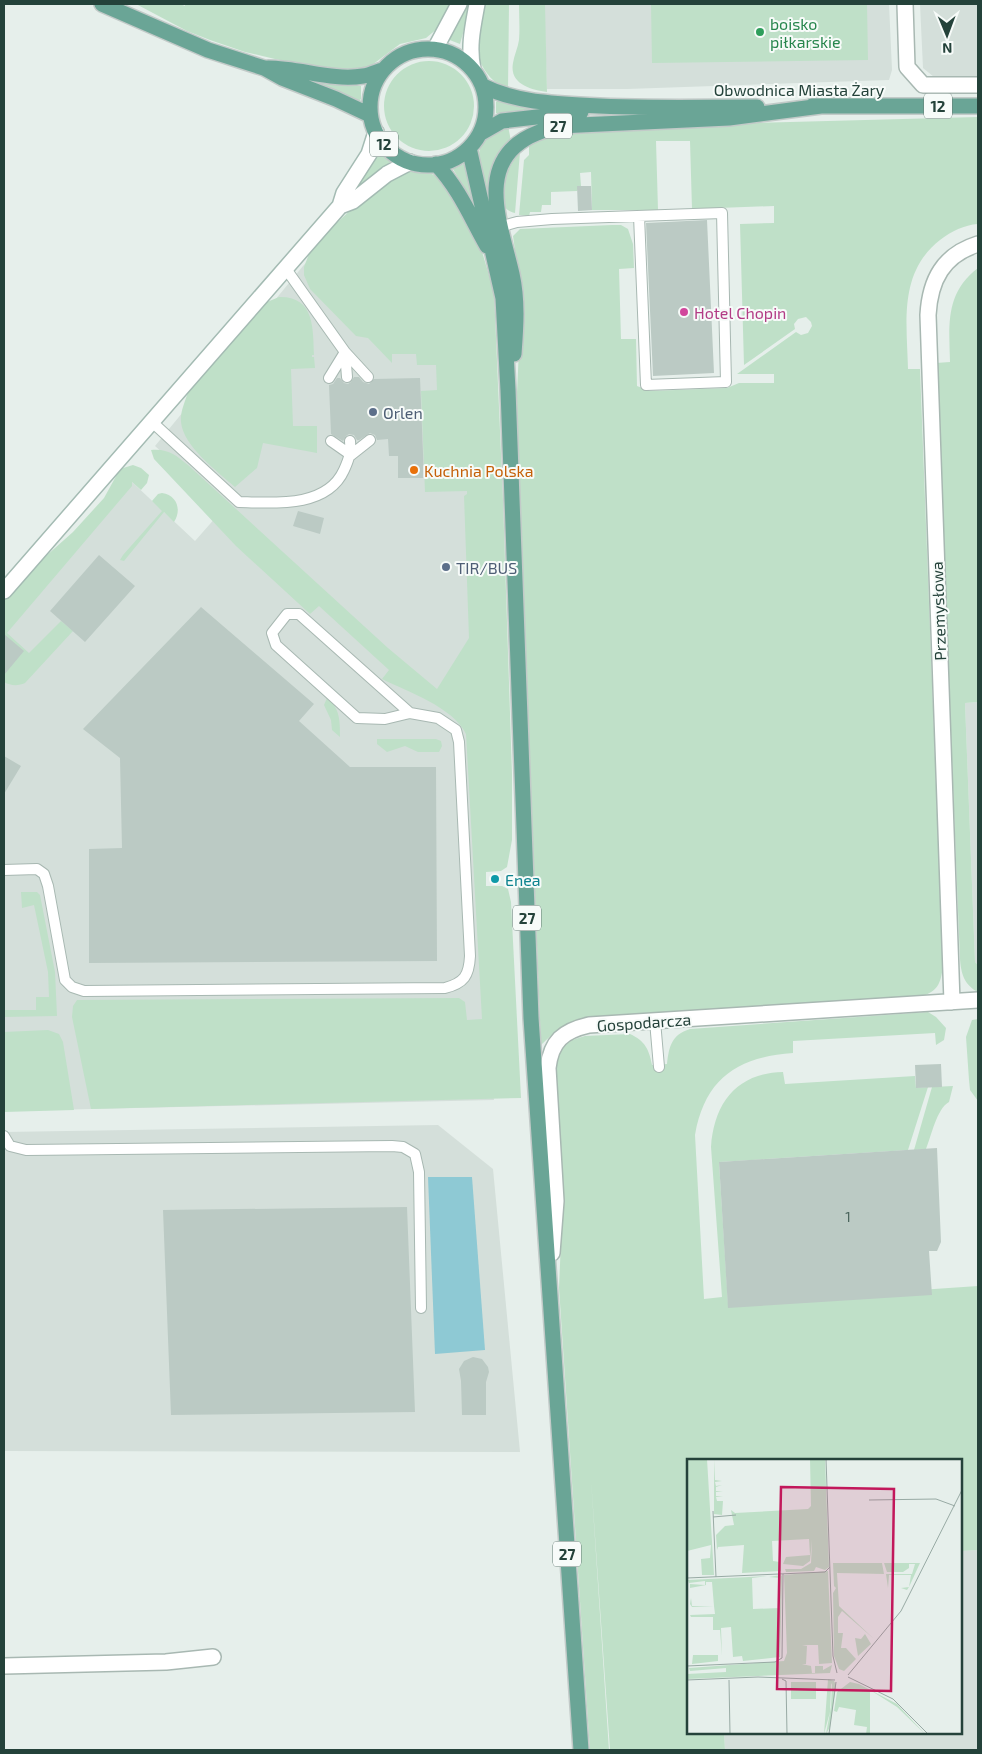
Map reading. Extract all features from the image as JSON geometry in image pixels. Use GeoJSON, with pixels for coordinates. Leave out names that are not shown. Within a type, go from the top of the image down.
{"type":"FeatureCollection","features":[{"type":"Feature","properties":{"kind":"main road","name":"12"},"geometry":{"type":"LineString","coordinates":[[102,4],[208,50],[264,68],[282,78],[336,98],[370,115]]}},
{"type":"Feature","properties":{"kind":"main road","name":"12"},"geometry":{"type":"LineString","coordinates":[[264,68],[284,68],[338,76],[364,76],[382,70],[400,55],[411,50],[435,48],[452,53],[460,57],[473,69],[483,86],[487,104],[484,124],[469,148],[453,159],[436,164],[423,165],[410,162],[390,150],[376,132],[370,115],[372,92],[382,70]]}},
{"type":"Feature","properties":{"kind":"main road","name":"12"},"geometry":{"type":"LineString","coordinates":[[483,86],[514,98],[552,104],[620,108]]}},
{"type":"Feature","properties":{"kind":"main road","name":"27"},"geometry":{"type":"LineString","coordinates":[[489,230],[500,168],[515,146],[536,133],[559,126],[729,118],[822,106]]}},
{"type":"Feature","properties":{"kind":"main road","name":"Obwodnica Miasta Żary"},"geometry":{"type":"LineString","coordinates":[[620,108],[978,106]]}},
{"type":"Feature","properties":{"kind":"main road","name":"12"},"geometry":{"type":"LineString","coordinates":[[480,133],[496,123],[507,120],[620,108]]}},
{"type":"Feature","properties":{"kind":"main road","name":"27"},"geometry":{"type":"LineString","coordinates":[[469,148],[503,298],[531,1018],[581,1750]]}},
{"type":"Feature","properties":{"kind":"main road","name":"27"},"geometry":{"type":"LineString","coordinates":[[436,164],[450,180],[467,206],[489,230],[515,290],[516,329],[508,390]]}},
{"type":"Feature","properties":{"kind":"street"},"geometry":{"type":"LineString","coordinates":[[435,48],[459,4]]}},
{"type":"Feature","properties":{"kind":"street"},"geometry":{"type":"LineString","coordinates":[[473,69],[470,56],[471,39],[477,4]]}},
{"type":"Feature","properties":{"kind":"street"},"geometry":{"type":"LineString","coordinates":[[905,4],[907,67],[923,85],[978,85]]}},
{"type":"Feature","properties":{"kind":"street"},"geometry":{"type":"LineString","coordinates":[[4,591],[340,206],[344,193],[368,154],[376,132]]}},
{"type":"Feature","properties":{"kind":"street"},"geometry":{"type":"LineString","coordinates":[[340,206],[354,201],[387,174],[410,162]]}},
{"type":"Feature","properties":{"kind":"street","name":"Przemysłowa"},"geometry":{"type":"LineString","coordinates":[[952,1002],[928,315],[929,296],[943,266],[956,255],[978,244]]}},
{"type":"Feature","properties":{"kind":"street","name":"Gospodarcza"},"geometry":{"type":"LineString","coordinates":[[549,1283],[556,1201],[547,1078],[552,1049],[562,1036],[569,1031],[589,1025],[978,1000]]}},
{"type":"Feature","properties":{"kind":"street"},"geometry":{"type":"LineString","coordinates":[[4,1666],[166,1662],[213,1656]]}},
{"type":"Feature","properties":{"kind":"lane"},"geometry":{"type":"LineString","coordinates":[[489,230],[517,222],[639,216],[722,213],[726,382],[646,385],[639,216]]}},
{"type":"Feature","properties":{"kind":"lane"},"geometry":{"type":"LineString","coordinates":[[286,269],[345,352],[368,377]]}},
{"type":"Feature","properties":{"kind":"lane"},"geometry":{"type":"LineString","coordinates":[[345,352],[347,378]]}},
{"type":"Feature","properties":{"kind":"lane"},"geometry":{"type":"LineString","coordinates":[[329,378],[345,352]]}},
{"type":"Feature","properties":{"kind":"lane"},"geometry":{"type":"LineString","coordinates":[[151,421],[239,502],[289,502],[327,491],[341,476],[351,455],[370,440]]}},
{"type":"Feature","properties":{"kind":"lane"},"geometry":{"type":"LineString","coordinates":[[331,441],[351,455]]}},
{"type":"Feature","properties":{"kind":"lane"},"geometry":{"type":"LineString","coordinates":[[350,441],[351,455]]}},
{"type":"Feature","properties":{"kind":"lane"},"geometry":{"type":"LineString","coordinates":[[4,870],[37,869],[44,874],[48,886],[65,980],[72,987],[84,991],[446,988],[454,986],[463,982],[469,968],[470,956],[459,742],[456,730],[438,718],[410,713],[385,719],[357,718],[276,645],[272,634],[287,614],[299,614],[410,713]]}},
{"type":"Feature","properties":{"kind":"lane"},"geometry":{"type":"LineString","coordinates":[[655,1021],[658,1067]]}},
{"type":"Feature","properties":{"kind":"lane"},"geometry":{"type":"LineString","coordinates":[[4,1136],[10,1146],[26,1150],[403,1147],[414,1154],[419,1172],[421,1308]]}},
{"type":"Feature","properties":{"kind":"shaded area"},"geometry":{"type":"Polygon","coordinates":[[[544,4],[889,4],[892,70],[889,80],[627,89],[547,89],[544,4]]]}},
{"type":"Feature","properties":{"kind":"shaded area"},"geometry":{"type":"Polygon","coordinates":[[[920,4],[978,4],[978,76],[934,77],[923,68],[920,4]]]}},
{"type":"Feature","properties":{"kind":"shaded area"},"geometry":{"type":"Polygon","coordinates":[[[348,217],[472,244],[478,837],[494,1100],[4,1111],[4,633],[132,482],[195,541],[224,508],[155,446],[303,266],[348,217]]]}},
{"type":"Feature","properties":{"kind":"shaded area"},"geometry":{"type":"Polygon","coordinates":[[[978,702],[978,965],[975,962],[965,703],[978,702]]]}},
{"type":"Feature","properties":{"kind":"shaded area"},"geometry":{"type":"Polygon","coordinates":[[[438,1125],[493,1169],[520,1452],[4,1451],[4,1132],[438,1125]]]}},
{"type":"Feature","properties":{"kind":"shaded area"},"geometry":{"type":"Polygon","coordinates":[[[978,1550],[978,1750],[725,1750],[724,1734],[962,1734],[962,1551],[978,1550]]]}},
{"type":"Feature","properties":{"kind":"green space"},"geometry":{"type":"Polygon","coordinates":[[[136,4],[180,4],[185,6],[185,4],[453,4],[438,28],[426,38],[400,44],[368,68],[342,72],[245,52],[187,31],[136,4]]]}},
{"type":"Feature","properties":{"kind":"green space"},"geometry":{"type":"Polygon","coordinates":[[[466,4],[471,4],[460,44],[447,39],[466,4]]]}},
{"type":"Feature","properties":{"kind":"green space"},"geometry":{"type":"Polygon","coordinates":[[[484,4],[509,4],[508,89],[489,76],[480,62],[477,47],[484,4]]]}},
{"type":"Feature","properties":{"kind":"green space"},"geometry":{"type":"Polygon","coordinates":[[[519,4],[545,4],[547,92],[534,90],[522,85],[514,76],[513,63],[519,40],[519,4]]]}},
{"type":"Feature","properties":{"kind":"green space","name":"boisko piłkarskie"},"geometry":{"type":"Polygon","coordinates":[[[651,4],[867,4],[868,60],[652,63],[651,4]]]}},
{"type":"Feature","properties":{"kind":"green space"},"geometry":{"type":"Polygon","coordinates":[[[429,61],[446,65],[461,74],[470,89],[474,106],[470,123],[461,138],[446,147],[429,151],[412,147],[397,138],[388,123],[384,106],[388,89],[397,74],[412,65],[429,61]]]}},
{"type":"Feature","properties":{"kind":"green space"},"geometry":{"type":"Polygon","coordinates":[[[318,81],[361,86],[361,99],[359,101],[354,99],[318,83],[318,81]]]}},
{"type":"Feature","properties":{"kind":"green space"},"geometry":{"type":"Polygon","coordinates":[[[498,100],[541,107],[541,110],[498,114],[496,113],[496,102],[498,100]]]}},
{"type":"Feature","properties":{"kind":"green space"},"geometry":{"type":"Polygon","coordinates":[[[978,117],[978,224],[954,231],[940,240],[927,253],[917,268],[911,283],[907,317],[908,369],[920,369],[943,967],[939,983],[934,990],[920,997],[579,1020],[558,1030],[541,1045],[516,414],[520,328],[518,272],[513,236],[520,229],[621,225],[628,229],[633,244],[634,268],[619,269],[621,339],[636,339],[637,386],[650,391],[727,388],[739,383],[774,383],[774,374],[737,374],[796,332],[801,335],[808,333],[812,326],[806,317],[798,319],[794,324],[795,329],[744,365],[740,224],[774,223],[774,206],[692,209],[690,141],[656,141],[658,210],[592,210],[591,172],[580,173],[581,186],[577,191],[551,192],[551,205],[542,205],[541,212],[530,212],[529,216],[519,215],[524,160],[529,155],[529,143],[560,132],[717,124],[978,117]]]}},
{"type":"Feature","properties":{"kind":"green space"},"geometry":{"type":"Polygon","coordinates":[[[508,126],[511,141],[490,180],[488,191],[485,191],[479,161],[481,147],[484,140],[490,135],[508,126]]]}},
{"type":"Feature","properties":{"kind":"green space"},"geometry":{"type":"Polygon","coordinates":[[[520,152],[515,213],[507,209],[503,203],[502,194],[506,175],[520,152]]]}},
{"type":"Feature","properties":{"kind":"green space"},"geometry":{"type":"Polygon","coordinates":[[[379,153],[390,162],[354,191],[353,189],[379,153]]]}},
{"type":"Feature","properties":{"kind":"green space"},"geometry":{"type":"Polygon","coordinates":[[[466,163],[476,208],[453,169],[466,163]]]}},
{"type":"Feature","properties":{"kind":"green space"},"geometry":{"type":"Polygon","coordinates":[[[405,169],[427,171],[442,180],[475,235],[494,292],[512,774],[512,840],[507,867],[501,871],[486,872],[486,886],[502,886],[508,889],[511,902],[521,1098],[91,1109],[72,1017],[73,1006],[77,1000],[459,998],[465,1002],[467,1020],[482,1019],[466,734],[460,724],[441,708],[382,679],[389,670],[319,606],[310,614],[236,546],[154,459],[151,450],[162,450],[171,453],[188,465],[388,648],[437,689],[469,638],[464,496],[467,494],[467,491],[425,492],[421,391],[437,390],[436,365],[417,365],[416,354],[392,354],[392,363],[368,338],[356,336],[310,289],[304,275],[304,267],[309,254],[329,230],[368,194],[405,169]]]}},
{"type":"Feature","properties":{"kind":"green space"},"geometry":{"type":"Polygon","coordinates":[[[978,268],[978,702],[965,703],[975,962],[978,965],[978,992],[966,982],[961,969],[960,959],[936,363],[950,362],[949,335],[954,299],[967,278],[978,268]]]}},
{"type":"Feature","properties":{"kind":"green space"},"geometry":{"type":"Polygon","coordinates":[[[279,297],[291,298],[300,302],[310,316],[314,355],[312,357],[314,357],[315,368],[291,369],[293,426],[317,426],[317,453],[263,443],[257,468],[235,487],[194,449],[183,431],[181,422],[182,411],[188,392],[267,302],[279,297]]]}},
{"type":"Feature","properties":{"kind":"green space"},"geometry":{"type":"Polygon","coordinates":[[[133,465],[141,468],[149,475],[147,483],[141,490],[132,482],[132,486],[7,633],[29,653],[61,621],[73,631],[25,683],[15,685],[4,682],[4,601],[28,572],[73,532],[104,498],[120,469],[133,465]]]}},
{"type":"Feature","properties":{"kind":"green space"},"geometry":{"type":"Polygon","coordinates":[[[158,494],[167,494],[177,504],[178,513],[174,522],[164,512],[124,561],[120,560],[162,511],[152,501],[158,494]]]}},
{"type":"Feature","properties":{"kind":"green space"},"geometry":{"type":"Polygon","coordinates":[[[327,698],[337,711],[340,737],[332,730],[331,720],[324,705],[327,698]]]}},
{"type":"Feature","properties":{"kind":"green space"},"geometry":{"type":"Polygon","coordinates":[[[377,739],[436,739],[441,741],[442,746],[439,752],[418,752],[405,746],[387,752],[377,744],[377,739]]]}},
{"type":"Feature","properties":{"kind":"green space"},"geometry":{"type":"Polygon","coordinates":[[[21,892],[37,892],[40,895],[55,972],[57,1016],[4,1017],[4,1010],[36,1010],[36,997],[49,997],[48,972],[34,905],[22,908],[21,892]]]}},
{"type":"Feature","properties":{"kind":"green space"},"geometry":{"type":"Polygon","coordinates":[[[928,1012],[936,1017],[946,1028],[944,1040],[936,1045],[935,1033],[793,1041],[793,1053],[756,1059],[727,1074],[716,1085],[700,1115],[695,1135],[704,1299],[722,1297],[711,1147],[717,1117],[731,1093],[753,1078],[783,1072],[785,1084],[915,1076],[916,1088],[928,1087],[908,1150],[719,1162],[728,1303],[978,1286],[978,1550],[962,1551],[962,1459],[687,1459],[687,1734],[724,1734],[725,1750],[610,1750],[591,1479],[609,1750],[590,1750],[559,1288],[562,1217],[553,1076],[558,1053],[572,1040],[585,1036],[630,1034],[646,1046],[652,1065],[667,1064],[672,1042],[679,1035],[690,1029],[928,1012]]]}},
{"type":"Feature","properties":{"kind":"green space"},"geometry":{"type":"Polygon","coordinates":[[[978,1019],[978,1101],[970,1090],[966,1037],[972,1020],[978,1019]]]}},
{"type":"Feature","properties":{"kind":"green space"},"geometry":{"type":"Polygon","coordinates":[[[48,1030],[59,1034],[63,1042],[74,1110],[4,1112],[4,1032],[48,1030]]]}},
{"type":"Feature","properties":{"kind":"green space"},"geometry":{"type":"Polygon","coordinates":[[[953,1086],[949,1102],[938,1116],[926,1149],[914,1150],[932,1087],[953,1086]]]}},
{"type":"Feature","properties":{"kind":"water"},"geometry":{"type":"Polygon","coordinates":[[[428,1177],[472,1177],[485,1350],[435,1354],[428,1177]]]}},
{"type":"Feature","properties":{"kind":"building"},"geometry":{"type":"Polygon","coordinates":[[[577,186],[591,186],[592,210],[578,211],[577,186]]]}},
{"type":"Feature","properties":{"kind":"building"},"geometry":{"type":"Polygon","coordinates":[[[707,220],[714,373],[653,376],[646,223],[707,220]]]}},
{"type":"Feature","properties":{"kind":"building"},"geometry":{"type":"Polygon","coordinates":[[[354,377],[359,377],[363,382],[369,384],[374,379],[420,378],[424,478],[398,478],[398,456],[389,456],[388,439],[377,440],[375,435],[370,433],[359,440],[354,435],[349,434],[343,441],[331,434],[329,385],[333,384],[337,378],[348,384],[354,377]]]}},
{"type":"Feature","properties":{"kind":"building"},"geometry":{"type":"Polygon","coordinates":[[[298,511],[324,518],[320,534],[293,526],[298,511]]]}},
{"type":"Feature","properties":{"kind":"building"},"geometry":{"type":"Polygon","coordinates":[[[99,555],[135,586],[85,642],[50,611],[99,555]]]}},
{"type":"Feature","properties":{"kind":"building"},"geometry":{"type":"Polygon","coordinates":[[[201,607],[314,704],[299,721],[350,767],[436,767],[437,961],[89,963],[89,849],[122,848],[120,758],[83,729],[201,607]]]}},
{"type":"Feature","properties":{"kind":"building"},"geometry":{"type":"Polygon","coordinates":[[[4,634],[24,651],[4,675],[4,634]]]}},
{"type":"Feature","properties":{"kind":"building"},"geometry":{"type":"Polygon","coordinates":[[[4,756],[21,766],[4,794],[4,756]]]}},
{"type":"Feature","properties":{"kind":"building"},"geometry":{"type":"Polygon","coordinates":[[[941,1064],[942,1087],[916,1088],[915,1065],[941,1064]]]}},
{"type":"Feature","properties":{"kind":"building"},"geometry":{"type":"Polygon","coordinates":[[[937,1148],[941,1242],[937,1251],[929,1251],[932,1295],[728,1308],[719,1162],[937,1148]]]}},
{"type":"Feature","properties":{"kind":"building"},"geometry":{"type":"Polygon","coordinates":[[[407,1207],[415,1412],[171,1415],[163,1210],[407,1207]]]}},
{"type":"Feature","properties":{"kind":"building"},"geometry":{"type":"Polygon","coordinates":[[[473,1357],[482,1359],[488,1367],[486,1415],[462,1415],[459,1369],[464,1361],[473,1357]]]}},
{"type":"Feature","properties":{"kind":"place","name":"boisko piłkarskie"},"geometry":{"type":"Point","coordinates":[760,32]}},
{"type":"Feature","properties":{"kind":"place","name":"Hotel Chopin"},"geometry":{"type":"Point","coordinates":[684,312]}},
{"type":"Feature","properties":{"kind":"place","name":"Orlen"},"geometry":{"type":"Point","coordinates":[373,412]}},
{"type":"Feature","properties":{"kind":"place","name":"Kuchnia Polska"},"geometry":{"type":"Point","coordinates":[414,470]}},
{"type":"Feature","properties":{"kind":"place","name":"TIR/BUS"},"geometry":{"type":"Point","coordinates":[446,567]}},
{"type":"Feature","properties":{"kind":"place","name":"Enea"},"geometry":{"type":"Point","coordinates":[495,879]}}]}
